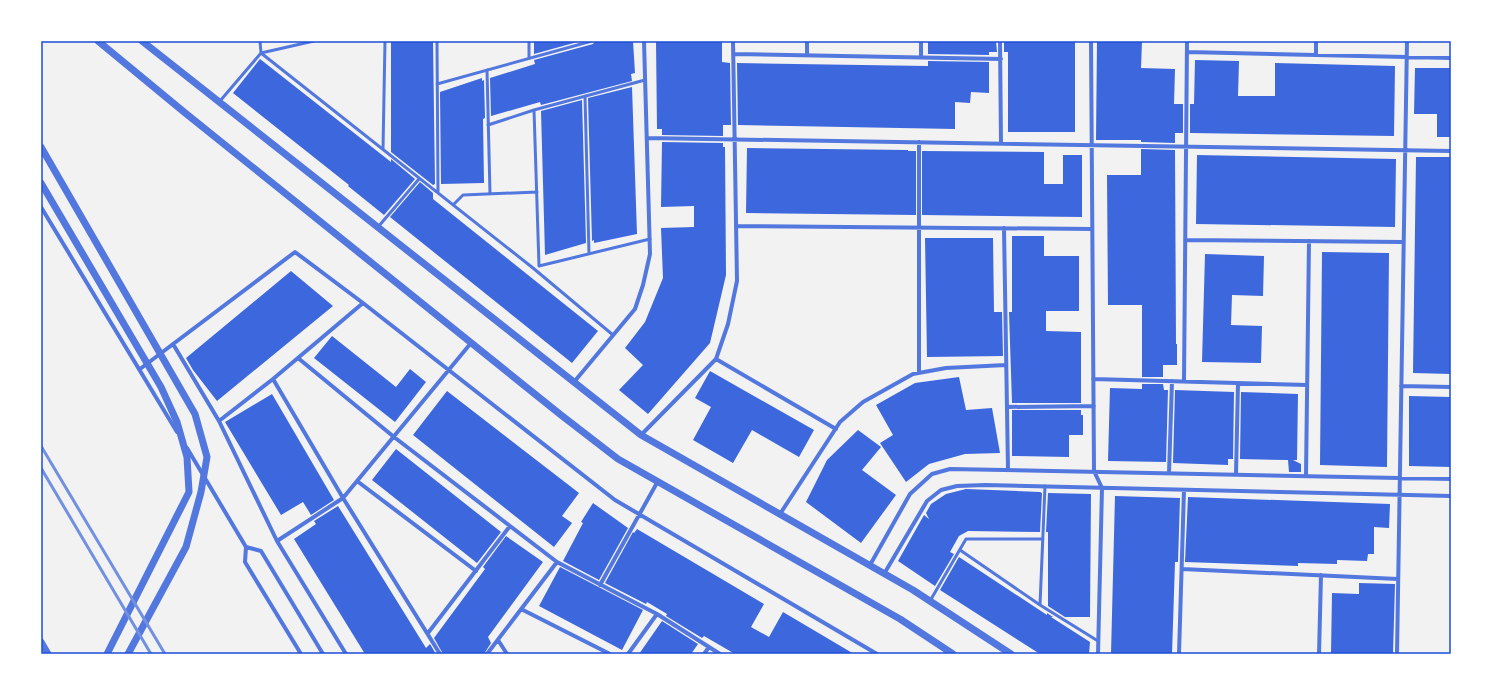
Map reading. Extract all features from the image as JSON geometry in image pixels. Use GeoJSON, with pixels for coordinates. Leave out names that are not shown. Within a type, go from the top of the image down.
{"type":"FeatureCollection","features":[{"type":"Feature","properties":{"kind":"street"},"geometry":{"type":"LineString","coordinates":[[98,41],[471,343],[618,459],[900,619],[953,654]]}},
{"type":"Feature","properties":{"kind":"street"},"geometry":{"type":"LineString","coordinates":[[142,41],[220,101],[641,435],[930,601],[1011,654]]}},
{"type":"Feature","properties":{"kind":"street"},"geometry":{"type":"LineString","coordinates":[[574,382],[635,309],[650,254],[644,41]]}},
{"type":"Feature","properties":{"kind":"street"},"geometry":{"type":"LineString","coordinates":[[641,435],[716,359],[728,324],[737,281],[733,41]]}},
{"type":"Feature","properties":{"kind":"street"},"geometry":{"type":"LineString","coordinates":[[807,41],[807,55]]}},
{"type":"Feature","properties":{"kind":"street"},"geometry":{"type":"LineString","coordinates":[[921,41],[921,57]]}},
{"type":"Feature","properties":{"kind":"street"},"geometry":{"type":"LineString","coordinates":[[1000,41],[1001,144]]}},
{"type":"Feature","properties":{"kind":"street"},"geometry":{"type":"LineString","coordinates":[[1091,41],[1094,471],[1102,488],[1098,654]]}},
{"type":"Feature","properties":{"kind":"street"},"geometry":{"type":"LineString","coordinates":[[1184,381],[1187,41]]}},
{"type":"Feature","properties":{"kind":"street"},"geometry":{"type":"LineString","coordinates":[[1316,41],[1316,55]]}},
{"type":"Feature","properties":{"kind":"street"},"geometry":{"type":"LineString","coordinates":[[1397,654],[1407,41]]}},
{"type":"Feature","properties":{"kind":"street"},"geometry":{"type":"LineString","coordinates":[[1187,52],[1451,58]]}},
{"type":"Feature","properties":{"kind":"street"},"geometry":{"type":"LineString","coordinates":[[733,54],[1001,59]]}},
{"type":"Feature","properties":{"kind":"street"},"geometry":{"type":"LineString","coordinates":[[647,138],[1451,151]]}},
{"type":"Feature","properties":{"kind":"street"},"geometry":{"type":"LineString","coordinates":[[919,142],[919,373]]}},
{"type":"Feature","properties":{"kind":"street"},"geometry":{"type":"LineString","coordinates":[[41,147],[195,414],[207,458],[201,492],[186,547],[128,654]]}},
{"type":"Feature","properties":{"kind":"street"},"geometry":{"type":"LineString","coordinates":[[41,183],[161,387],[177,422],[186,457],[189,492],[107,654]]}},
{"type":"Feature","properties":{"kind":"street"},"geometry":{"type":"LineString","coordinates":[[41,207],[246,547],[245,562],[301,654]]}},
{"type":"Feature","properties":{"kind":"street"},"geometry":{"type":"LineString","coordinates":[[736,226],[1092,229]]}},
{"type":"Feature","properties":{"kind":"street"},"geometry":{"type":"LineString","coordinates":[[1004,228],[1008,469]]}},
{"type":"Feature","properties":{"kind":"street"},"geometry":{"type":"LineString","coordinates":[[1185,240],[1403,242]]}},
{"type":"Feature","properties":{"kind":"street"},"geometry":{"type":"LineString","coordinates":[[1306,476],[1309,241]]}},
{"type":"Feature","properties":{"kind":"street"},"geometry":{"type":"LineString","coordinates":[[140,369],[295,252],[363,303],[616,500],[877,654]]}},
{"type":"Feature","properties":{"kind":"street"},"geometry":{"type":"LineString","coordinates":[[219,421],[274,379],[363,303]]}},
{"type":"Feature","properties":{"kind":"street"},"geometry":{"type":"LineString","coordinates":[[277,541],[343,498],[471,343]]}},
{"type":"Feature","properties":{"kind":"street"},"geometry":{"type":"LineString","coordinates":[[173,344],[219,421],[277,541],[346,654]]}},
{"type":"Feature","properties":{"kind":"street"},"geometry":{"type":"LineString","coordinates":[[298,358],[394,437],[557,562],[657,614],[720,654]]}},
{"type":"Feature","properties":{"kind":"street"},"geometry":{"type":"LineString","coordinates":[[716,359],[836,429]]}},
{"type":"Feature","properties":{"kind":"street"},"geometry":{"type":"LineString","coordinates":[[780,514],[840,422],[863,402],[913,374],[946,368],[1006,365]]}},
{"type":"Feature","properties":{"kind":"street"},"geometry":{"type":"LineString","coordinates":[[274,379],[343,498],[440,654]]}},
{"type":"Feature","properties":{"kind":"street"},"geometry":{"type":"LineString","coordinates":[[1093,379],[1307,385]]}},
{"type":"Feature","properties":{"kind":"street"},"geometry":{"type":"LineString","coordinates":[[1169,473],[1172,381]]}},
{"type":"Feature","properties":{"kind":"street"},"geometry":{"type":"LineString","coordinates":[[1236,474],[1238,383]]}},
{"type":"Feature","properties":{"kind":"street"},"geometry":{"type":"LineString","coordinates":[[1401,386],[1451,387]]}},
{"type":"Feature","properties":{"kind":"street"},"geometry":{"type":"LineString","coordinates":[[1007,407],[1094,406]]}},
{"type":"Feature","properties":{"kind":"street"},"geometry":{"type":"LineString","coordinates":[[870,566],[910,494],[932,474],[950,469],[1451,478]]}},
{"type":"Feature","properties":{"kind":"street"},"geometry":{"type":"LineString","coordinates":[[357,481],[476,571]]}},
{"type":"Feature","properties":{"kind":"street"},"geometry":{"type":"LineString","coordinates":[[600,585],[658,481]]}},
{"type":"Feature","properties":{"kind":"street"},"geometry":{"type":"LineString","coordinates":[[884,574],[927,501],[941,490],[957,486],[1045,486],[1400,496],[1451,496]]}},
{"type":"Feature","properties":{"kind":"street"},"geometry":{"type":"LineString","coordinates":[[1179,654],[1184,490]]}},
{"type":"Feature","properties":{"kind":"street"},"geometry":{"type":"LineString","coordinates":[[428,633],[510,526]]}},
{"type":"Feature","properties":{"kind":"street"},"geometry":{"type":"LineString","coordinates":[[246,547],[261,551],[323,654]]}},
{"type":"Feature","properties":{"kind":"street"},"geometry":{"type":"LineString","coordinates":[[487,654],[557,562]]}},
{"type":"Feature","properties":{"kind":"street"},"geometry":{"type":"LineString","coordinates":[[1182,569],[1398,579]]}},
{"type":"Feature","properties":{"kind":"street"},"geometry":{"type":"LineString","coordinates":[[1319,654],[1321,575]]}},
{"type":"Feature","properties":{"kind":"street"},"geometry":{"type":"LineString","coordinates":[[521,609],[610,654]]}},
{"type":"Feature","properties":{"kind":"street"},"geometry":{"type":"LineString","coordinates":[[628,654],[657,614]]}},
{"type":"Feature","properties":{"kind":"street"},"geometry":{"type":"LineString","coordinates":[[498,640],[508,654]]}},
{"type":"Feature","properties":{"kind":"street"},"geometry":{"type":"LineString","coordinates":[[41,642],[48,654]]}},
{"type":"Feature","properties":{"kind":"street"},"geometry":{"type":"LineString","coordinates":[[704,654],[709,647]]}},
{"type":"Feature","properties":{"kind":"lane"},"geometry":{"type":"LineString","coordinates":[[260,41],[261,53],[533,268],[613,335]]}},
{"type":"Feature","properties":{"kind":"lane"},"geometry":{"type":"LineString","coordinates":[[220,101],[261,53],[314,41]]}},
{"type":"Feature","properties":{"kind":"lane"},"geometry":{"type":"LineString","coordinates":[[382,150],[385,41]]}},
{"type":"Feature","properties":{"kind":"lane"},"geometry":{"type":"LineString","coordinates":[[437,41],[438,193]]}},
{"type":"Feature","properties":{"kind":"lane"},"geometry":{"type":"LineString","coordinates":[[528,41],[529,58]]}},
{"type":"Feature","properties":{"kind":"lane"},"geometry":{"type":"LineString","coordinates":[[437,84],[578,43],[592,41]]}},
{"type":"Feature","properties":{"kind":"lane"},"geometry":{"type":"LineString","coordinates":[[487,70],[490,194]]}},
{"type":"Feature","properties":{"kind":"lane"},"geometry":{"type":"LineString","coordinates":[[488,125],[534,110],[645,80]]}},
{"type":"Feature","properties":{"kind":"lane"},"geometry":{"type":"LineString","coordinates":[[585,96],[589,254]]}},
{"type":"Feature","properties":{"kind":"lane"},"geometry":{"type":"LineString","coordinates":[[534,110],[539,266]]}},
{"type":"Feature","properties":{"kind":"lane"},"geometry":{"type":"LineString","coordinates":[[378,227],[419,179]]}},
{"type":"Feature","properties":{"kind":"lane"},"geometry":{"type":"LineString","coordinates":[[453,205],[463,195],[537,192]]}},
{"type":"Feature","properties":{"kind":"lane"},"geometry":{"type":"LineString","coordinates":[[533,268],[650,239]]}},
{"type":"Feature","properties":{"kind":"lane"},"geometry":{"type":"LineString","coordinates":[[1040,605],[1045,486]]}},
{"type":"Feature","properties":{"kind":"lane"},"geometry":{"type":"LineString","coordinates":[[930,601],[966,539],[1043,539]]}},
{"type":"Feature","properties":{"kind":"lane"},"geometry":{"type":"LineString","coordinates":[[960,550],[1040,605],[1098,641]]}},
{"type":"Feature","properties":{"kind":"building"},"geometry":{"type":"Polygon","coordinates":[[[391,41],[433,41],[435,184],[433,185],[391,152],[391,41]]]}},
{"type":"Feature","properties":{"kind":"building"},"geometry":{"type":"Polygon","coordinates":[[[534,41],[581,41],[534,54],[534,41]]]}},
{"type":"Feature","properties":{"kind":"building"},"geometry":{"type":"Polygon","coordinates":[[[595,41],[633,41],[635,73],[631,74],[632,81],[541,105],[540,102],[491,116],[490,78],[535,64],[534,60],[593,44],[595,41]]]}},
{"type":"Feature","properties":{"kind":"building"},"geometry":{"type":"Polygon","coordinates":[[[656,41],[722,41],[722,62],[730,63],[731,125],[723,125],[723,136],[662,135],[662,129],[657,129],[656,41]]]}},
{"type":"Feature","properties":{"kind":"building"},"geometry":{"type":"Polygon","coordinates":[[[928,41],[996,41],[997,52],[989,52],[989,55],[928,54],[928,41]]]}},
{"type":"Feature","properties":{"kind":"building"},"geometry":{"type":"Polygon","coordinates":[[[1004,41],[1075,41],[1075,132],[1008,132],[1008,52],[1004,52],[1004,41]]]}},
{"type":"Feature","properties":{"kind":"building"},"geometry":{"type":"Polygon","coordinates":[[[1097,41],[1142,41],[1141,68],[1175,69],[1174,104],[1183,104],[1183,133],[1175,133],[1175,143],[1141,142],[1141,140],[1096,140],[1097,41]]]}},
{"type":"Feature","properties":{"kind":"building"},"geometry":{"type":"Polygon","coordinates":[[[260,59],[391,162],[391,159],[415,179],[384,215],[348,186],[349,185],[233,93],[260,59]]]}},
{"type":"Feature","properties":{"kind":"building"},"geometry":{"type":"Polygon","coordinates":[[[1195,60],[1239,61],[1238,96],[1275,96],[1275,63],[1395,66],[1394,136],[1190,133],[1190,104],[1194,104],[1195,60]]]}},
{"type":"Feature","properties":{"kind":"building"},"geometry":{"type":"Polygon","coordinates":[[[928,61],[989,62],[989,93],[971,92],[970,103],[955,102],[955,129],[738,125],[737,63],[928,66],[928,61]]]}},
{"type":"Feature","properties":{"kind":"building"},"geometry":{"type":"Polygon","coordinates":[[[1415,68],[1451,68],[1451,137],[1437,137],[1437,114],[1414,114],[1415,68]]]}},
{"type":"Feature","properties":{"kind":"building"},"geometry":{"type":"Polygon","coordinates":[[[482,78],[482,81],[484,80],[485,118],[483,119],[484,183],[441,184],[440,92],[482,78]]]}},
{"type":"Feature","properties":{"kind":"building"},"geometry":{"type":"Polygon","coordinates":[[[632,87],[637,234],[594,243],[594,240],[592,241],[588,98],[632,87]]]}},
{"type":"Feature","properties":{"kind":"building"},"geometry":{"type":"Polygon","coordinates":[[[582,100],[586,243],[545,255],[541,111],[582,100]]]}},
{"type":"Feature","properties":{"kind":"building"},"geometry":{"type":"Polygon","coordinates":[[[662,142],[723,143],[723,147],[725,147],[726,275],[710,343],[648,414],[619,390],[643,365],[625,348],[645,322],[663,278],[661,228],[694,227],[694,206],[661,207],[662,142]]]}},
{"type":"Feature","properties":{"kind":"building"},"geometry":{"type":"Polygon","coordinates":[[[747,148],[916,151],[916,215],[746,213],[747,148]]]}},
{"type":"Feature","properties":{"kind":"building"},"geometry":{"type":"Polygon","coordinates":[[[1141,149],[1175,150],[1177,365],[1163,365],[1163,377],[1142,377],[1142,305],[1108,305],[1107,175],[1141,175],[1141,149]]]}},
{"type":"Feature","properties":{"kind":"building"},"geometry":{"type":"Polygon","coordinates":[[[922,151],[1044,152],[1044,184],[1063,184],[1063,155],[1082,155],[1082,217],[922,215],[922,151]]]}},
{"type":"Feature","properties":{"kind":"building"},"geometry":{"type":"Polygon","coordinates":[[[1197,155],[1396,159],[1395,227],[1196,224],[1197,155]]]}},
{"type":"Feature","properties":{"kind":"building"},"geometry":{"type":"Polygon","coordinates":[[[1416,157],[1450,157],[1451,374],[1413,373],[1416,157]]]}},
{"type":"Feature","properties":{"kind":"building"},"geometry":{"type":"Polygon","coordinates":[[[420,182],[433,193],[433,199],[598,331],[572,363],[390,217],[420,182]]]}},
{"type":"Feature","properties":{"kind":"building"},"geometry":{"type":"Polygon","coordinates":[[[1012,236],[1044,236],[1044,256],[1079,256],[1079,311],[1046,311],[1046,331],[1081,332],[1081,403],[1012,403],[1009,312],[1012,312],[1012,236]]]}},
{"type":"Feature","properties":{"kind":"building"},"geometry":{"type":"Polygon","coordinates":[[[925,238],[993,238],[994,312],[1002,312],[1003,356],[927,357],[925,238]]]}},
{"type":"Feature","properties":{"kind":"building"},"geometry":{"type":"Polygon","coordinates":[[[1322,252],[1389,253],[1387,467],[1320,465],[1322,252]]]}},
{"type":"Feature","properties":{"kind":"building"},"geometry":{"type":"Polygon","coordinates":[[[1205,254],[1264,256],[1263,296],[1232,295],[1231,325],[1262,326],[1261,363],[1202,362],[1205,254]]]}},
{"type":"Feature","properties":{"kind":"building"},"geometry":{"type":"Polygon","coordinates":[[[291,271],[333,306],[217,401],[193,370],[186,358],[291,271]]]}},
{"type":"Feature","properties":{"kind":"building"},"geometry":{"type":"Polygon","coordinates":[[[332,336],[396,387],[410,369],[426,382],[395,422],[314,358],[332,336]]]}},
{"type":"Feature","properties":{"kind":"building"},"geometry":{"type":"Polygon","coordinates":[[[710,371],[814,430],[799,457],[752,430],[733,463],[693,440],[711,407],[695,398],[710,371]]]}},
{"type":"Feature","properties":{"kind":"building"},"geometry":{"type":"Polygon","coordinates":[[[959,377],[966,410],[992,408],[1000,453],[965,454],[929,464],[906,482],[880,443],[893,435],[876,405],[915,383],[959,377]]]}},
{"type":"Feature","properties":{"kind":"building"},"geometry":{"type":"Polygon","coordinates":[[[1142,384],[1163,384],[1164,390],[1168,390],[1166,462],[1108,461],[1110,388],[1142,389],[1142,384]]]}},
{"type":"Feature","properties":{"kind":"building"},"geometry":{"type":"Polygon","coordinates":[[[1175,390],[1234,392],[1233,459],[1228,459],[1228,465],[1173,463],[1175,390]]]}},
{"type":"Feature","properties":{"kind":"building"},"geometry":{"type":"Polygon","coordinates":[[[447,391],[579,493],[562,516],[572,523],[554,547],[413,435],[447,391]]]}},
{"type":"Feature","properties":{"kind":"building"},"geometry":{"type":"Polygon","coordinates":[[[1241,392],[1298,394],[1297,460],[1293,460],[1301,464],[1301,472],[1289,472],[1288,460],[1240,459],[1241,392]]]}},
{"type":"Feature","properties":{"kind":"building"},"geometry":{"type":"Polygon","coordinates":[[[272,394],[334,500],[311,515],[303,502],[281,515],[225,422],[272,394]]]}},
{"type":"Feature","properties":{"kind":"building"},"geometry":{"type":"Polygon","coordinates":[[[1409,396],[1451,397],[1451,467],[1409,466],[1409,396]]]}},
{"type":"Feature","properties":{"kind":"building"},"geometry":{"type":"Polygon","coordinates":[[[1012,410],[1081,410],[1081,415],[1083,415],[1083,435],[1069,435],[1069,457],[1012,456],[1012,410]]]}},
{"type":"Feature","properties":{"kind":"building"},"geometry":{"type":"Polygon","coordinates":[[[858,430],[881,447],[862,470],[896,495],[861,543],[806,502],[827,460],[858,430]]]}},
{"type":"Feature","properties":{"kind":"building"},"geometry":{"type":"Polygon","coordinates":[[[396,449],[501,532],[477,563],[372,480],[396,449]]]}},
{"type":"Feature","properties":{"kind":"building"},"geometry":{"type":"Polygon","coordinates":[[[966,489],[1042,493],[1040,532],[968,531],[959,536],[950,552],[954,554],[935,586],[898,561],[924,515],[929,519],[926,513],[931,504],[946,494],[966,489]]]}},
{"type":"Feature","properties":{"kind":"building"},"geometry":{"type":"Polygon","coordinates":[[[1048,493],[1091,494],[1090,617],[1065,617],[1048,606],[1048,532],[1046,532],[1048,493]]]}},
{"type":"Feature","properties":{"kind":"building"},"geometry":{"type":"Polygon","coordinates":[[[1115,496],[1180,498],[1178,562],[1175,562],[1172,654],[1111,654],[1115,496]]]}},
{"type":"Feature","properties":{"kind":"building"},"geometry":{"type":"Polygon","coordinates":[[[1188,497],[1390,504],[1389,528],[1374,527],[1374,554],[1368,554],[1367,561],[1337,560],[1337,564],[1298,563],[1298,566],[1185,562],[1188,497]]]}},
{"type":"Feature","properties":{"kind":"building"},"geometry":{"type":"Polygon","coordinates":[[[593,503],[628,528],[599,580],[563,561],[583,523],[581,522],[593,503]]]}},
{"type":"Feature","properties":{"kind":"building"},"geometry":{"type":"Polygon","coordinates":[[[338,506],[426,648],[430,644],[436,654],[365,654],[294,539],[316,524],[314,521],[338,506]]]}},
{"type":"Feature","properties":{"kind":"building"},"geometry":{"type":"Polygon","coordinates":[[[637,529],[764,604],[751,627],[769,637],[783,612],[854,654],[735,654],[704,636],[702,638],[666,616],[667,614],[647,602],[646,604],[605,583],[633,532],[634,533],[637,529]]]}},
{"type":"Feature","properties":{"kind":"building"},"geometry":{"type":"Polygon","coordinates":[[[506,536],[543,562],[488,637],[491,643],[484,654],[443,654],[434,638],[485,569],[483,567],[506,536]]]}},
{"type":"Feature","properties":{"kind":"building"},"geometry":{"type":"Polygon","coordinates":[[[959,557],[1090,642],[1089,654],[1040,654],[940,590],[959,557]]]}},
{"type":"Feature","properties":{"kind":"building"},"geometry":{"type":"Polygon","coordinates":[[[560,567],[643,610],[622,650],[539,606],[560,567]]]}},
{"type":"Feature","properties":{"kind":"building"},"geometry":{"type":"Polygon","coordinates":[[[1359,583],[1395,584],[1393,654],[1331,654],[1332,593],[1359,594],[1359,583]]]}},
{"type":"Feature","properties":{"kind":"building"},"geometry":{"type":"Polygon","coordinates":[[[662,621],[698,644],[691,654],[639,654],[662,621]]]}},
{"type":"Feature","properties":{"kind":"railway"},"geometry":{"type":"LineString","coordinates":[[41,446],[165,654]]}},
{"type":"Feature","properties":{"kind":"railway"},"geometry":{"type":"LineString","coordinates":[[41,468],[151,654]]}}]}
